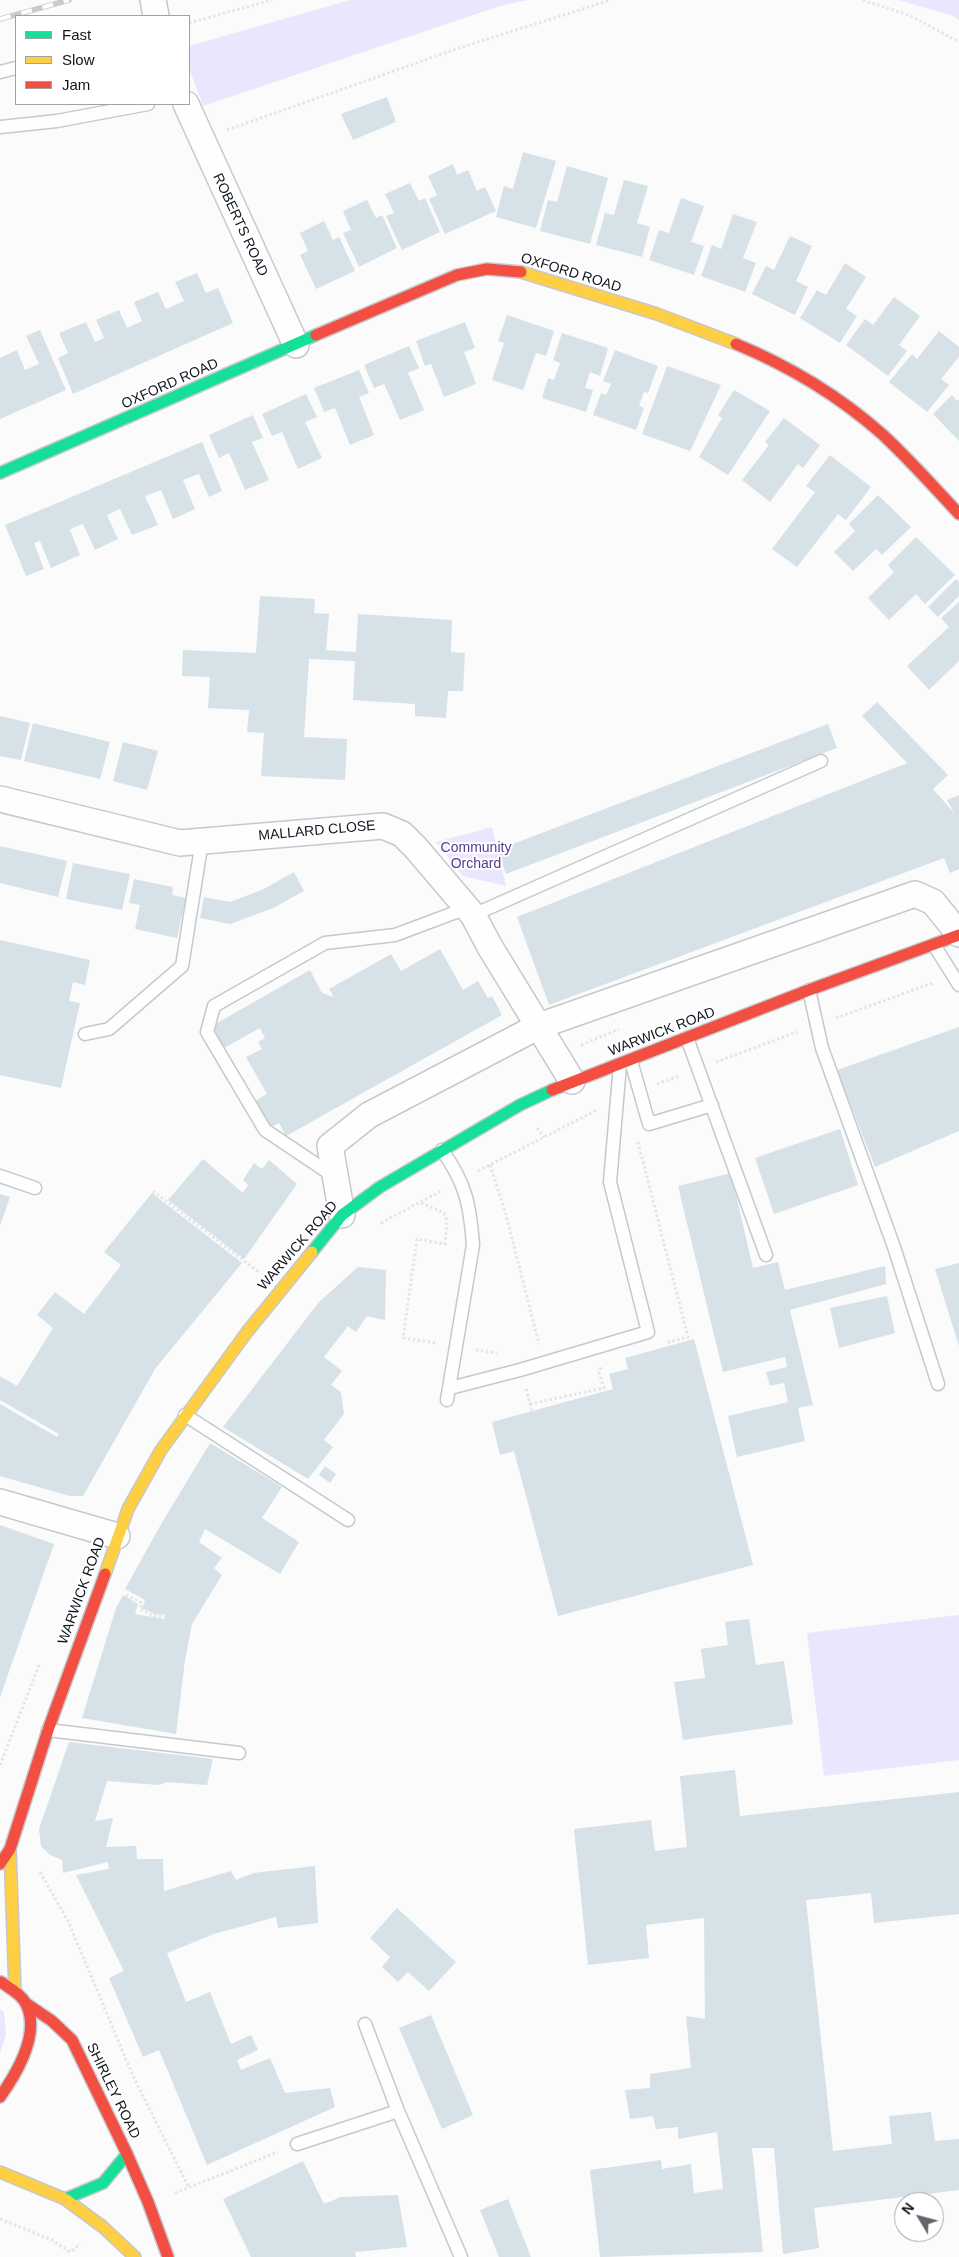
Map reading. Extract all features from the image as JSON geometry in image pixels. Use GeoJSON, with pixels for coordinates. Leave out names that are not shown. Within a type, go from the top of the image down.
{"type":"FeatureCollection","features":[{"type":"Feature","properties":{"kind":"main road","name":"OXFORD ROAD"},"geometry":{"type":"LineString","coordinates":[[0,473],[457,275],[487,269],[517,272],[700,328],[772,360],[822,389],[872,425],[959,514]]}},
{"type":"Feature","properties":{"kind":"main road","name":"WARWICK ROAD"},"geometry":{"type":"LineString","coordinates":[[0,1864],[10,1849],[48,1730],[128,1509],[162,1450],[185,1416],[281,1288],[342,1215],[380,1187],[442,1150],[520,1105],[572,1081],[625,1063],[809,990],[959,935]]}},
{"type":"Feature","properties":{"kind":"main road","name":"WARWICK ROAD"},"geometry":{"type":"LineString","coordinates":[[10,1849],[15,1991]]}},
{"type":"Feature","properties":{"kind":"main road"},"geometry":{"type":"LineString","coordinates":[[0,1982],[15,1991],[26,2004],[29,2021],[28,2042],[22,2060],[0,2097]]}},
{"type":"Feature","properties":{"kind":"main road","name":"SHIRLEY ROAD"},"geometry":{"type":"LineString","coordinates":[[26,2004],[52,2020],[72,2040],[127,2154],[148,2202],[168,2257]]}},
{"type":"Feature","properties":{"kind":"main road","name":"SHIRLEY ROAD"},"geometry":{"type":"LineString","coordinates":[[65,2199],[103,2183],[127,2154]]}},
{"type":"Feature","properties":{"kind":"main road"},"geometry":{"type":"LineString","coordinates":[[0,2172],[65,2199],[103,2227],[134,2257]]}},
{"type":"Feature","properties":{"kind":"street"},"geometry":{"type":"LineString","coordinates":[[153,0],[156,15]]}},
{"type":"Feature","properties":{"kind":"street","name":"ROBERTS ROAD"},"geometry":{"type":"LineString","coordinates":[[186,105],[200,139],[296,345]]}},
{"type":"Feature","properties":{"kind":"street","name":"MALLARD CLOSE"},"geometry":{"type":"LineString","coordinates":[[0,799],[180,843],[383,826],[402,834],[470,912],[572,1081]]}},
{"type":"Feature","properties":{"kind":"street"},"geometry":{"type":"LineString","coordinates":[[342,1215],[330,1146],[368,1116],[539,1026],[915,894],[933,902],[959,935]]}},
{"type":"Feature","properties":{"kind":"street"},"geometry":{"type":"LineString","coordinates":[[0,1502],[117,1536]]}},
{"type":"Feature","properties":{"kind":"lane"},"geometry":{"type":"LineString","coordinates":[[0,72],[15,68]]}},
{"type":"Feature","properties":{"kind":"lane"},"geometry":{"type":"LineString","coordinates":[[0,127],[57,122],[143,105]]}},
{"type":"Feature","properties":{"kind":"lane"},"geometry":{"type":"LineString","coordinates":[[335,1177],[266,1130],[207,1032],[214,1006],[325,943],[395,935],[470,912],[821,761]]}},
{"type":"Feature","properties":{"kind":"lane"},"geometry":{"type":"LineString","coordinates":[[85,1034],[109,1029],[182,966],[202,841]]}},
{"type":"Feature","properties":{"kind":"lane"},"geometry":{"type":"LineString","coordinates":[[934,945],[959,985]]}},
{"type":"Feature","properties":{"kind":"lane"},"geometry":{"type":"LineString","coordinates":[[809,990],[822,1048],[894,1248],[938,1384]]}},
{"type":"Feature","properties":{"kind":"lane"},"geometry":{"type":"LineString","coordinates":[[687,1038],[766,1255]]}},
{"type":"Feature","properties":{"kind":"lane"},"geometry":{"type":"LineString","coordinates":[[625,1063],[649,1124],[712,1105]]}},
{"type":"Feature","properties":{"kind":"lane"},"geometry":{"type":"LineString","coordinates":[[442,1150],[461,1180],[471,1220],[473,1246],[448,1394],[648,1332],[610,1182],[625,1063]]}},
{"type":"Feature","properties":{"kind":"lane"},"geometry":{"type":"LineString","coordinates":[[0,1176],[35,1188]]}},
{"type":"Feature","properties":{"kind":"lane"},"geometry":{"type":"LineString","coordinates":[[185,1416],[348,1520]]}},
{"type":"Feature","properties":{"kind":"lane"},"geometry":{"type":"LineString","coordinates":[[48,1730],[239,1753]]}},
{"type":"Feature","properties":{"kind":"lane"},"geometry":{"type":"LineString","coordinates":[[365,2024],[398,2111],[461,2257]]}},
{"type":"Feature","properties":{"kind":"lane"},"geometry":{"type":"LineString","coordinates":[[297,2144],[398,2111]]}},
{"type":"Feature","properties":{"kind":"path"},"geometry":{"type":"LineString","coordinates":[[190,23],[272,0]]}},
{"type":"Feature","properties":{"kind":"path"},"geometry":{"type":"LineString","coordinates":[[200,139],[456,49],[610,0]]}},
{"type":"Feature","properties":{"kind":"path"},"geometry":{"type":"LineString","coordinates":[[863,0],[911,16],[959,42]]}},
{"type":"Feature","properties":{"kind":"path"},"geometry":{"type":"LineString","coordinates":[[557,1055],[627,1026]]}},
{"type":"Feature","properties":{"kind":"path"},"geometry":{"type":"LineString","coordinates":[[490,1165],[505,1211],[540,1349]]}},
{"type":"Feature","properties":{"kind":"path"},"geometry":{"type":"LineString","coordinates":[[153,1191],[281,1288]]}},
{"type":"Feature","properties":{"kind":"path"},"geometry":{"type":"LineString","coordinates":[[420,1202],[444,1213],[447,1221],[445,1244],[417,1238],[403,1338],[457,1347]]}},
{"type":"Feature","properties":{"kind":"path"},"geometry":{"type":"LineString","coordinates":[[101,1583],[142,1603],[140,1609],[151,1615],[166,1616]]}},
{"type":"Feature","properties":{"kind":"path"},"geometry":{"type":"LineString","coordinates":[[10,1849],[29,1852],[68,1921],[132,2076],[189,2188]]}},
{"type":"Feature","properties":{"kind":"path"},"geometry":{"type":"LineString","coordinates":[[148,2202],[189,2188],[297,2144]]}},
{"type":"Feature","properties":{"kind":"green space"},"geometry":{"type":"Polygon","coordinates":[[[350,0],[528,0],[500,6],[203,106],[190,71],[190,46],[350,0]]]}},
{"type":"Feature","properties":{"kind":"green space"},"geometry":{"type":"Polygon","coordinates":[[[898,0],[959,0],[959,20],[951,15],[898,0]]]}},
{"type":"Feature","properties":{"kind":"green space","name":"Community Orchard"},"geometry":{"type":"Polygon","coordinates":[[[492,827],[506,886],[463,876],[436,842],[492,827]]]}},
{"type":"Feature","properties":{"kind":"green space"},"geometry":{"type":"Polygon","coordinates":[[[959,1615],[959,1760],[824,1776],[807,1633],[959,1615]]]}},
{"type":"Feature","properties":{"kind":"green space"},"geometry":{"type":"Polygon","coordinates":[[[0,2009],[4,2012],[6,2035],[0,2053],[0,2009]]]}},
{"type":"Feature","properties":{"kind":"building"},"geometry":{"type":"Polygon","coordinates":[[[387,97],[396,122],[353,140],[341,114],[387,97]]]}},
{"type":"Feature","properties":{"kind":"building"},"geometry":{"type":"Polygon","coordinates":[[[523,152],[556,161],[536,228],[496,217],[504,186],[513,189],[523,152]]]}},
{"type":"Feature","properties":{"kind":"building"},"geometry":{"type":"Polygon","coordinates":[[[453,164],[457,175],[468,170],[477,191],[485,187],[496,211],[445,234],[429,199],[437,195],[428,176],[453,164]]]}},
{"type":"Feature","properties":{"kind":"building"},"geometry":{"type":"Polygon","coordinates":[[[567,166],[608,178],[590,244],[540,231],[548,200],[557,202],[567,166]]]}},
{"type":"Feature","properties":{"kind":"building"},"geometry":{"type":"Polygon","coordinates":[[[624,180],[648,186],[637,223],[650,227],[642,257],[596,245],[605,213],[614,215],[624,180]]]}},
{"type":"Feature","properties":{"kind":"building"},"geometry":{"type":"Polygon","coordinates":[[[410,183],[419,201],[425,198],[440,232],[402,250],[386,216],[394,213],[385,194],[410,183]]]}},
{"type":"Feature","properties":{"kind":"building"},"geometry":{"type":"Polygon","coordinates":[[[681,198],[704,206],[691,242],[704,246],[694,275],[649,260],[659,230],[669,233],[681,198]]]}},
{"type":"Feature","properties":{"kind":"building"},"geometry":{"type":"Polygon","coordinates":[[[367,200],[376,218],[382,215],[397,248],[359,267],[343,233],[351,230],[343,211],[367,200]]]}},
{"type":"Feature","properties":{"kind":"building"},"geometry":{"type":"Polygon","coordinates":[[[733,214],[757,222],[743,258],[756,263],[745,292],[701,276],[712,245],[721,249],[733,214]]]}},
{"type":"Feature","properties":{"kind":"building"},"geometry":{"type":"Polygon","coordinates":[[[324,221],[333,240],[339,237],[355,271],[316,289],[300,255],[308,251],[300,233],[324,221]]]}},
{"type":"Feature","properties":{"kind":"building"},"geometry":{"type":"Polygon","coordinates":[[[790,236],[812,246],[796,281],[808,287],[795,315],[752,294],[766,266],[774,270],[790,236]]]}},
{"type":"Feature","properties":{"kind":"building"},"geometry":{"type":"Polygon","coordinates":[[[845,263],[866,277],[846,309],[857,316],[840,343],[800,318],[817,290],[826,295],[845,263]]]}},
{"type":"Feature","properties":{"kind":"building"},"geometry":{"type":"Polygon","coordinates":[[[197,273],[206,293],[218,288],[233,323],[73,394],[58,358],[68,353],[59,333],[86,322],[95,342],[104,338],[96,320],[119,310],[127,328],[142,321],[134,302],[158,292],[166,309],[184,301],[175,282],[197,273]]]}},
{"type":"Feature","properties":{"kind":"building"},"geometry":{"type":"Polygon","coordinates":[[[894,297],[920,316],[899,345],[907,351],[888,376],[846,345],[865,319],[873,325],[894,297]]]}},
{"type":"Feature","properties":{"kind":"building"},"geometry":{"type":"Polygon","coordinates":[[[507,315],[554,331],[546,356],[536,353],[523,390],[492,380],[504,343],[498,341],[507,315]]]}},
{"type":"Feature","properties":{"kind":"building"},"geometry":{"type":"Polygon","coordinates":[[[465,322],[475,348],[464,352],[476,384],[444,397],[431,364],[425,366],[416,341],[465,322]]]}},
{"type":"Feature","properties":{"kind":"building"},"geometry":{"type":"Polygon","coordinates":[[[40,330],[66,390],[0,419],[0,358],[17,350],[25,370],[39,364],[26,336],[40,330]]]}},
{"type":"Feature","properties":{"kind":"building"},"geometry":{"type":"Polygon","coordinates":[[[939,331],[959,347],[959,357],[941,379],[949,385],[927,412],[889,382],[912,354],[917,359],[939,331]]]}},
{"type":"Feature","properties":{"kind":"building"},"geometry":{"type":"Polygon","coordinates":[[[562,333],[608,348],[600,376],[590,372],[585,388],[593,390],[586,412],[542,398],[548,378],[554,380],[560,363],[553,360],[562,333]]]}},
{"type":"Feature","properties":{"kind":"building"},"geometry":{"type":"Polygon","coordinates":[[[409,346],[419,368],[408,373],[424,410],[400,420],[384,384],[374,388],[364,365],[409,346]]]}},
{"type":"Feature","properties":{"kind":"building"},"geometry":{"type":"Polygon","coordinates":[[[615,350],[658,366],[648,393],[644,392],[639,406],[644,408],[636,430],[593,415],[601,393],[606,395],[611,384],[603,381],[615,350]]]}},
{"type":"Feature","properties":{"kind":"building"},"geometry":{"type":"Polygon","coordinates":[[[667,366],[721,385],[690,451],[642,434],[667,366]]]}},
{"type":"Feature","properties":{"kind":"building"},"geometry":{"type":"Polygon","coordinates":[[[359,370],[369,393],[359,397],[374,435],[350,445],[335,408],[324,412],[314,388],[359,370]]]}},
{"type":"Feature","properties":{"kind":"building"},"geometry":{"type":"Polygon","coordinates":[[[734,390],[770,411],[728,475],[699,457],[722,418],[718,415],[734,390]]]}},
{"type":"Feature","properties":{"kind":"building"},"geometry":{"type":"Polygon","coordinates":[[[306,394],[317,417],[305,422],[322,458],[298,469],[282,432],[272,436],[262,414],[306,394]]]}},
{"type":"Feature","properties":{"kind":"building"},"geometry":{"type":"Polygon","coordinates":[[[952,395],[957,401],[959,399],[959,441],[933,414],[952,395]]]}},
{"type":"Feature","properties":{"kind":"building"},"geometry":{"type":"Polygon","coordinates":[[[253,415],[263,438],[252,442],[269,480],[245,490],[229,453],[219,458],[209,435],[253,415]]]}},
{"type":"Feature","properties":{"kind":"building"},"geometry":{"type":"Polygon","coordinates":[[[784,418],[820,445],[803,468],[798,464],[770,502],[742,480],[769,445],[765,442],[784,418]]]}},
{"type":"Feature","properties":{"kind":"building"},"geometry":{"type":"Polygon","coordinates":[[[202,442],[222,491],[209,497],[199,474],[183,480],[195,509],[173,519],[161,490],[145,496],[158,525],[132,535],[120,509],[107,515],[118,539],[95,550],[83,524],[73,528],[70,530],[80,555],[51,568],[40,541],[34,543],[44,569],[26,576],[5,525],[202,442]]]}},
{"type":"Feature","properties":{"kind":"building"},"geometry":{"type":"Polygon","coordinates":[[[830,455],[871,487],[846,520],[838,514],[797,567],[772,549],[815,492],[806,486],[830,455]]]}},
{"type":"Feature","properties":{"kind":"building"},"geometry":{"type":"Polygon","coordinates":[[[878,495],[911,527],[882,555],[876,549],[853,571],[834,552],[855,531],[849,524],[878,495]]]}},
{"type":"Feature","properties":{"kind":"building"},"geometry":{"type":"Polygon","coordinates":[[[916,537],[955,575],[925,604],[916,594],[889,620],[868,598],[894,572],[888,565],[916,537]]]}},
{"type":"Feature","properties":{"kind":"building"},"geometry":{"type":"Polygon","coordinates":[[[956,579],[959,582],[959,596],[938,617],[928,607],[956,579]]]}},
{"type":"Feature","properties":{"kind":"building"},"geometry":{"type":"Polygon","coordinates":[[[260,596],[315,599],[314,613],[329,614],[326,650],[356,652],[358,614],[452,620],[451,652],[465,653],[463,691],[448,691],[446,718],[415,716],[415,704],[353,700],[355,661],[309,659],[304,737],[347,739],[345,780],[261,776],[264,733],[247,732],[249,710],[208,708],[210,677],[182,676],[183,650],[256,653],[260,596]]]}},
{"type":"Feature","properties":{"kind":"building"},"geometry":{"type":"Polygon","coordinates":[[[959,602],[959,661],[929,690],[907,666],[949,627],[941,618],[959,602]]]}},
{"type":"Feature","properties":{"kind":"building"},"geometry":{"type":"Polygon","coordinates":[[[877,702],[948,775],[933,789],[955,814],[947,800],[959,795],[959,869],[950,873],[944,858],[549,1005],[517,917],[907,763],[862,716],[877,702]]]}},
{"type":"Feature","properties":{"kind":"building"},"geometry":{"type":"Polygon","coordinates":[[[0,716],[30,723],[21,760],[0,756],[0,716]]]}},
{"type":"Feature","properties":{"kind":"building"},"geometry":{"type":"Polygon","coordinates":[[[33,723],[110,742],[100,779],[24,761],[33,723]]]}},
{"type":"Feature","properties":{"kind":"building"},"geometry":{"type":"Polygon","coordinates":[[[828,724],[837,748],[506,874],[497,850],[828,724]]]}},
{"type":"Feature","properties":{"kind":"building"},"geometry":{"type":"Polygon","coordinates":[[[123,742],[158,751],[147,790],[113,781],[123,742]]]}},
{"type":"Feature","properties":{"kind":"building"},"geometry":{"type":"Polygon","coordinates":[[[0,846],[67,861],[58,897],[0,883],[0,846]]]}},
{"type":"Feature","properties":{"kind":"building"},"geometry":{"type":"Polygon","coordinates":[[[73,863],[130,874],[122,910],[66,899],[73,863]]]}},
{"type":"Feature","properties":{"kind":"building"},"geometry":{"type":"Polygon","coordinates":[[[294,872],[304,891],[273,908],[230,924],[200,918],[204,897],[230,902],[264,889],[294,872]]]}},
{"type":"Feature","properties":{"kind":"building"},"geometry":{"type":"Polygon","coordinates":[[[134,879],[173,887],[172,895],[186,898],[177,938],[135,929],[140,905],[129,903],[134,879]]]}},
{"type":"Feature","properties":{"kind":"building"},"geometry":{"type":"Polygon","coordinates":[[[0,940],[90,960],[85,985],[73,982],[69,1001],[80,1003],[61,1088],[0,1075],[0,940]]]}},
{"type":"Feature","properties":{"kind":"building"},"geometry":{"type":"Polygon","coordinates":[[[440,949],[463,990],[478,981],[488,998],[492,996],[502,1015],[286,1136],[279,1123],[270,1128],[255,1101],[267,1094],[246,1057],[262,1049],[258,1042],[265,1038],[260,1028],[224,1048],[212,1026],[310,970],[322,993],[334,997],[329,989],[391,954],[401,971],[440,949]]]}},
{"type":"Feature","properties":{"kind":"building"},"geometry":{"type":"Polygon","coordinates":[[[959,1027],[959,1131],[875,1167],[837,1070],[959,1027]]]}},
{"type":"Feature","properties":{"kind":"building"},"geometry":{"type":"Polygon","coordinates":[[[840,1129],[858,1185],[774,1214],[755,1158],[840,1129]]]}},
{"type":"Feature","properties":{"kind":"building"},"geometry":{"type":"Polygon","coordinates":[[[203,1159],[243,1193],[248,1185],[243,1180],[254,1163],[262,1169],[269,1160],[297,1184],[244,1259],[168,1200],[203,1159]]]}},
{"type":"Feature","properties":{"kind":"building"},"geometry":{"type":"Polygon","coordinates":[[[731,1173],[753,1268],[778,1262],[785,1290],[885,1266],[886,1284],[790,1310],[813,1405],[798,1408],[805,1441],[737,1457],[728,1416],[788,1402],[784,1383],[770,1386],[766,1372],[787,1367],[785,1357],[723,1372],[678,1186],[731,1173]]]}},
{"type":"Feature","properties":{"kind":"building"},"geometry":{"type":"Polygon","coordinates":[[[152,1193],[242,1263],[155,1369],[83,1496],[70,1496],[0,1476],[0,1404],[57,1437],[59,1434],[0,1400],[0,1376],[17,1386],[53,1328],[37,1315],[55,1292],[84,1314],[121,1265],[104,1252],[152,1193]]]}},
{"type":"Feature","properties":{"kind":"building"},"geometry":{"type":"Polygon","coordinates":[[[0,1194],[10,1197],[0,1226],[0,1194]]]}},
{"type":"Feature","properties":{"kind":"building"},"geometry":{"type":"Polygon","coordinates":[[[959,1263],[959,1346],[935,1269],[959,1263]]]}},
{"type":"Feature","properties":{"kind":"building"},"geometry":{"type":"Polygon","coordinates":[[[358,1267],[386,1270],[385,1320],[367,1316],[356,1332],[348,1326],[324,1357],[342,1371],[331,1385],[341,1392],[344,1414],[324,1440],[333,1447],[308,1479],[223,1427],[319,1302],[358,1267]]]}},
{"type":"Feature","properties":{"kind":"building"},"geometry":{"type":"Polygon","coordinates":[[[887,1296],[895,1333],[839,1348],[830,1308],[887,1296]]]}},
{"type":"Feature","properties":{"kind":"building"},"geometry":{"type":"Polygon","coordinates":[[[694,1339],[753,1565],[558,1616],[514,1451],[500,1455],[492,1422],[613,1389],[609,1374],[628,1369],[625,1358],[694,1339]]]}},
{"type":"Feature","properties":{"kind":"building"},"geometry":{"type":"Polygon","coordinates":[[[210,1443],[282,1487],[262,1518],[299,1542],[280,1574],[205,1529],[199,1542],[222,1558],[214,1568],[222,1575],[192,1624],[185,1660],[176,1734],[82,1718],[116,1608],[123,1595],[138,1604],[135,1614],[165,1619],[166,1615],[154,1614],[142,1608],[145,1600],[125,1589],[210,1443]]]}},
{"type":"Feature","properties":{"kind":"building"},"geometry":{"type":"Polygon","coordinates":[[[325,1466],[336,1474],[330,1483],[319,1475],[325,1466]]]}},
{"type":"Feature","properties":{"kind":"building"},"geometry":{"type":"Polygon","coordinates":[[[0,1525],[54,1544],[0,1697],[0,1525]]]}},
{"type":"Feature","properties":{"kind":"building"},"geometry":{"type":"Polygon","coordinates":[[[749,1619],[756,1665],[784,1661],[793,1724],[683,1740],[674,1682],[705,1678],[701,1649],[728,1645],[725,1622],[749,1619]]]}},
{"type":"Feature","properties":{"kind":"building"},"geometry":{"type":"Polygon","coordinates":[[[69,1742],[213,1759],[207,1785],[167,1782],[159,1785],[107,1781],[95,1821],[113,1818],[106,1847],[136,1846],[137,1859],[163,1859],[164,1891],[231,1871],[236,1880],[253,1873],[315,1866],[318,1923],[278,1928],[276,1917],[214,1934],[167,1953],[186,2002],[210,1992],[231,2044],[251,2035],[258,2050],[237,2060],[241,2070],[270,2058],[285,2093],[330,2088],[335,2107],[207,2165],[159,2050],[143,2057],[109,1978],[124,1971],[76,1875],[109,1869],[108,1862],[63,1873],[62,1860],[50,1855],[41,1846],[39,1829],[69,1742]]]}},
{"type":"Feature","properties":{"kind":"building"},"geometry":{"type":"Polygon","coordinates":[[[735,1770],[740,1816],[959,1792],[959,1914],[874,1923],[871,1893],[806,1900],[833,2151],[892,2144],[889,2116],[931,2112],[935,2141],[959,2139],[959,2190],[943,2192],[894,2192],[894,2198],[814,2208],[819,2248],[783,2254],[774,2148],[752,2148],[763,2252],[600,2257],[590,2170],[661,2160],[662,2169],[691,2164],[694,2193],[723,2189],[717,2132],[678,2139],[678,2127],[656,2129],[653,2116],[630,2119],[625,2090],[650,2088],[650,2074],[691,2068],[686,2016],[705,2019],[704,1918],[646,1925],[649,1958],[588,1965],[574,1829],[651,1820],[655,1851],[687,1847],[680,1776],[735,1770]]]}},
{"type":"Feature","properties":{"kind":"building"},"geometry":{"type":"Polygon","coordinates":[[[397,1908],[456,1962],[429,1991],[408,1972],[398,1982],[382,1967],[390,1957],[370,1938],[397,1908]]]}},
{"type":"Feature","properties":{"kind":"building"},"geometry":{"type":"Polygon","coordinates":[[[431,2015],[473,2115],[442,2129],[399,2028],[431,2015]]]}},
{"type":"Feature","properties":{"kind":"building"},"geometry":{"type":"Polygon","coordinates":[[[303,2161],[324,2204],[341,2197],[398,2195],[407,2247],[355,2252],[356,2257],[251,2257],[223,2199],[303,2161]]]}},
{"type":"Feature","properties":{"kind":"building"},"geometry":{"type":"Polygon","coordinates":[[[508,2199],[531,2257],[499,2257],[480,2210],[508,2199]]]}},
{"type":"Feature","properties":{"kind":"railway"},"geometry":{"type":"LineString","coordinates":[[0,19],[69,0]]}},
{"type":"Feature","properties":{"kind":"traffic: fast"},"geometry":{"type":"LineString","coordinates":[[0,473],[316,335]]}},
{"type":"Feature","properties":{"kind":"traffic: fast"},"geometry":{"type":"LineString","coordinates":[[312,1252],[342,1215],[380,1187],[520,1105],[552,1090]]}},
{"type":"Feature","properties":{"kind":"traffic: fast"},"geometry":{"type":"LineString","coordinates":[[65,2199],[103,2183],[127,2154]]}},
{"type":"Feature","properties":{"kind":"traffic: slow"},"geometry":{"type":"LineString","coordinates":[[521,272],[657,314],[736,344]]}},
{"type":"Feature","properties":{"kind":"traffic: slow"},"geometry":{"type":"LineString","coordinates":[[105,1574],[128,1509],[161,1450],[247,1332],[312,1252]]}},
{"type":"Feature","properties":{"kind":"traffic: slow"},"geometry":{"type":"LineString","coordinates":[[10,1849],[15,1991]]}},
{"type":"Feature","properties":{"kind":"traffic: slow"},"geometry":{"type":"LineString","coordinates":[[0,2172],[65,2199],[103,2227],[135,2257]]}},
{"type":"Feature","properties":{"kind":"traffic: jam"},"geometry":{"type":"LineString","coordinates":[[316,335],[457,275],[487,269],[521,272]]}},
{"type":"Feature","properties":{"kind":"traffic: jam"},"geometry":{"type":"LineString","coordinates":[[736,344],[775,362],[813,383],[866,420],[921,473],[959,514]]}},
{"type":"Feature","properties":{"kind":"traffic: jam"},"geometry":{"type":"LineString","coordinates":[[552,1090],[809,990],[959,935]]}},
{"type":"Feature","properties":{"kind":"traffic: jam"},"geometry":{"type":"LineString","coordinates":[[0,1864],[10,1849],[48,1730],[105,1574]]}},
{"type":"Feature","properties":{"kind":"traffic: jam"},"geometry":{"type":"LineString","coordinates":[[0,2097],[20,2064],[29,2039],[31,2026],[30,2014],[23,1999],[1,1982]]}},
{"type":"Feature","properties":{"kind":"traffic: jam"},"geometry":{"type":"LineString","coordinates":[[27,2004],[52,2021],[72,2040],[127,2154],[148,2202],[168,2257]]}}]}
